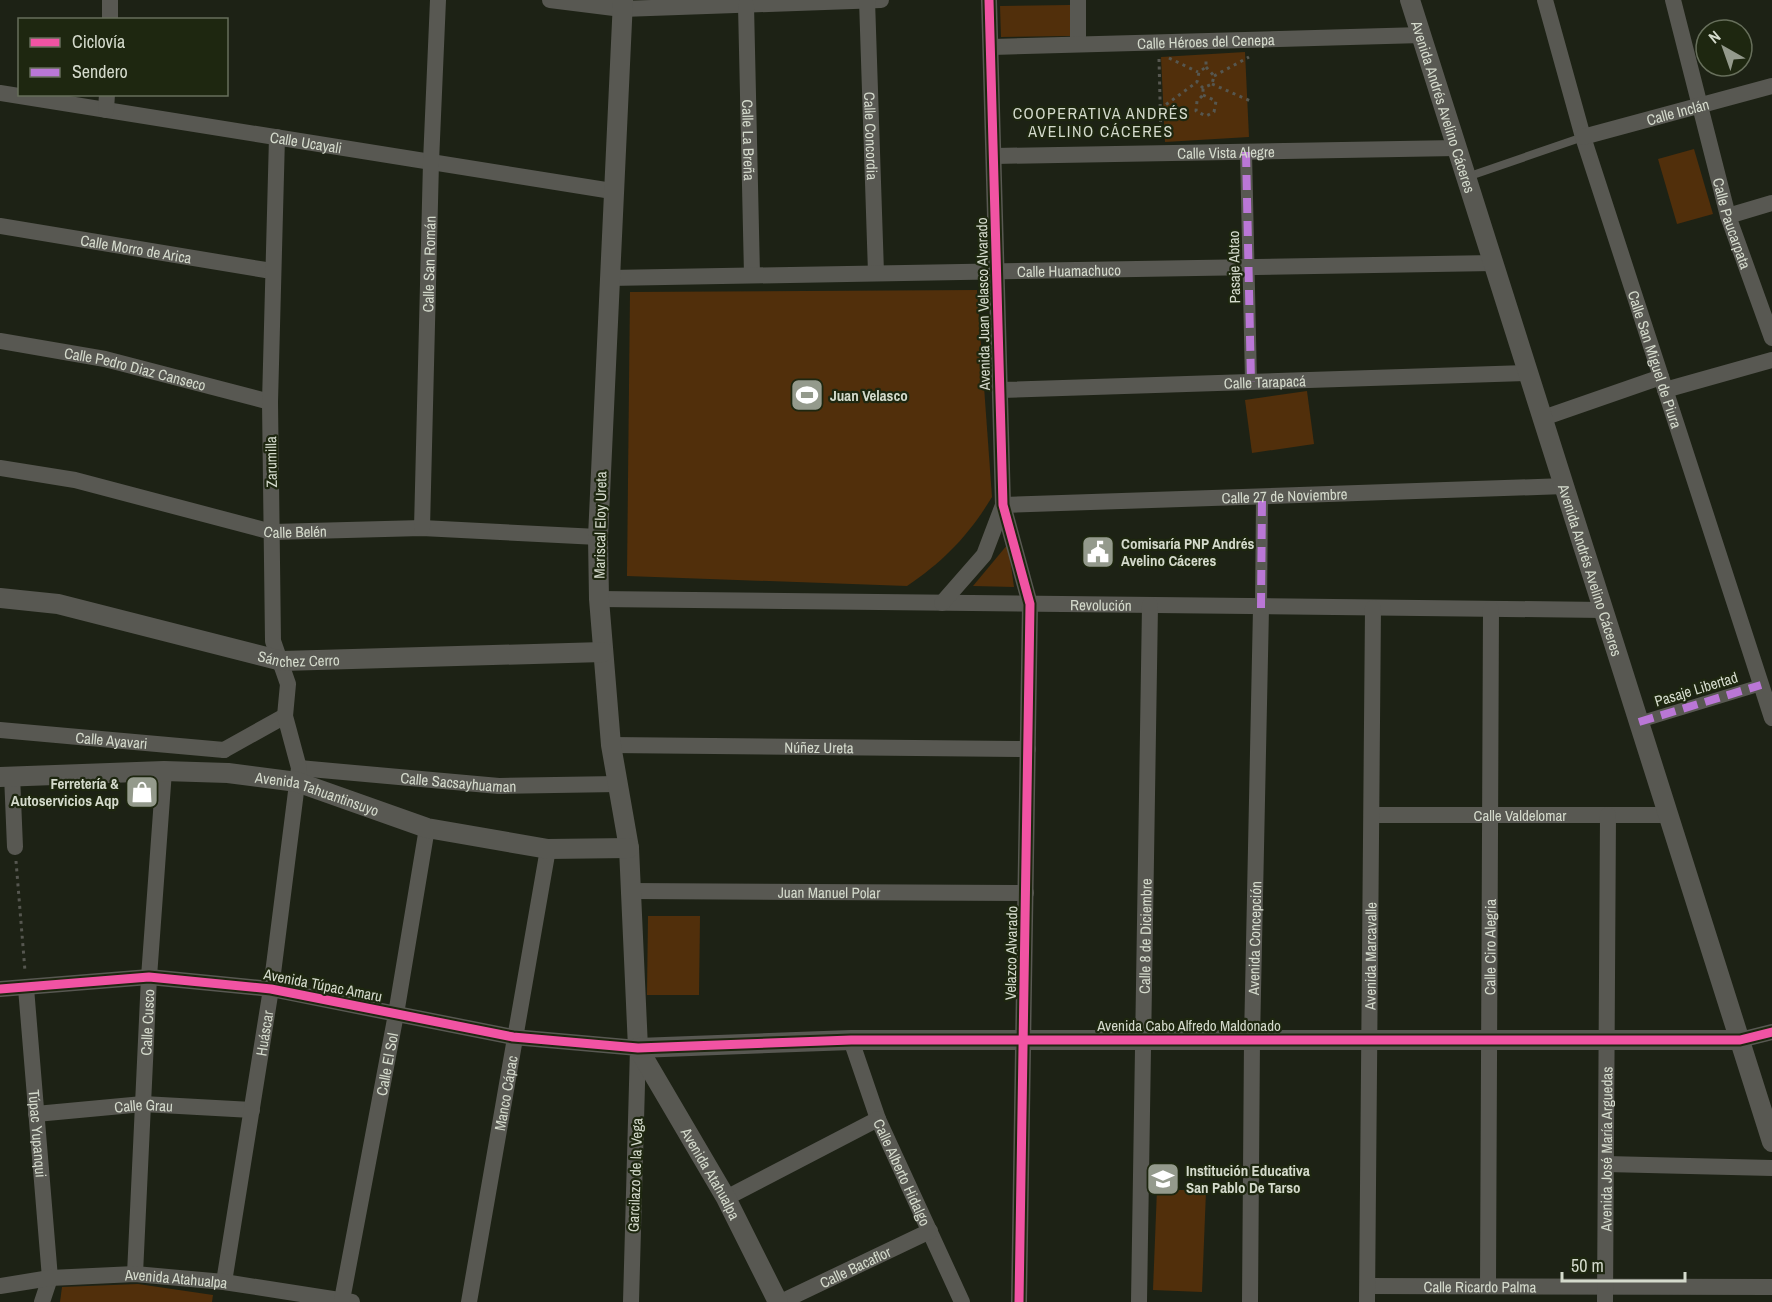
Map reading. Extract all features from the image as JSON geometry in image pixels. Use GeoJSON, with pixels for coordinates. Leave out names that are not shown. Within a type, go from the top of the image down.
{"type":"FeatureCollection","features":[{"type":"Feature","properties":{"kind":"street"},"geometry":{"type":"LineString","coordinates":[[110,18],[111,0]]}},
{"type":"Feature","properties":{"kind":"street","name":"Calle San Román"},"geometry":{"type":"LineString","coordinates":[[422,528],[431,162],[438,0]]}},
{"type":"Feature","properties":{"kind":"street"},"geometry":{"type":"LineString","coordinates":[[550,0],[622,4],[746,5],[882,0]]}},
{"type":"Feature","properties":{"kind":"street","name":"Calle Concordia"},"geometry":{"type":"LineString","coordinates":[[867,0],[876,273]]}},
{"type":"Feature","properties":{"kind":"street","name":"Avenida Juan Velasco Alvarado"},"geometry":{"type":"LineString","coordinates":[[989,0],[1003,505],[1029,604]]}},
{"type":"Feature","properties":{"kind":"street"},"geometry":{"type":"LineString","coordinates":[[1078,0],[1078,44]]}},
{"type":"Feature","properties":{"kind":"street","name":"Avenida Andrés Avelino Cáceres"},"geometry":{"type":"LineString","coordinates":[[1410,0],[1772,1142]]}},
{"type":"Feature","properties":{"kind":"street","name":"Calle San Miguel de Piura"},"geometry":{"type":"LineString","coordinates":[[1545,0],[1583,137],[1772,718]]}},
{"type":"Feature","properties":{"kind":"street","name":"Calle Paucarpata"},"geometry":{"type":"LineString","coordinates":[[1672,0],[1728,216],[1772,338]]}},
{"type":"Feature","properties":{"kind":"street","name":"Mariscal Eloy Ureta"},"geometry":{"type":"LineString","coordinates":[[622,4],[598,537],[599,599],[610,745],[629,848],[629,891],[638,1048]]}},
{"type":"Feature","properties":{"kind":"street","name":"Calle La Breña"},"geometry":{"type":"LineString","coordinates":[[746,5],[752,275]]}},
{"type":"Feature","properties":{"kind":"street","name":"Calle Héroes del Cenepa"},"geometry":{"type":"LineString","coordinates":[[992,47],[1422,35]]}},
{"type":"Feature","properties":{"kind":"street","name":"Calle Inclán"},"geometry":{"type":"LineString","coordinates":[[1583,137],[1772,86]]}},
{"type":"Feature","properties":{"kind":"street","name":"Calle Ucayali"},"geometry":{"type":"LineString","coordinates":[[0,93],[18,95]]}},
{"type":"Feature","properties":{"kind":"street","name":"Calle Ucayali"},"geometry":{"type":"LineString","coordinates":[[35,96],[106,102],[277,137],[612,191]]}},
{"type":"Feature","properties":{"kind":"street","name":"Zarumilla"},"geometry":{"type":"LineString","coordinates":[[277,137],[270,402],[273,641],[282,661],[288,684],[285,716],[298,775]]}},
{"type":"Feature","properties":{"kind":"street","name":"Calle Vista Alegre"},"geometry":{"type":"LineString","coordinates":[[995,156],[1457,148]]}},
{"type":"Feature","properties":{"kind":"street","name":"Pasaje Abtao"},"geometry":{"type":"LineString","coordinates":[[1246,152],[1251,382]]}},
{"type":"Feature","properties":{"kind":"street"},"geometry":{"type":"LineString","coordinates":[[1728,216],[1772,203]]}},
{"type":"Feature","properties":{"kind":"street","name":"Calle Morro de Arica"},"geometry":{"type":"LineString","coordinates":[[0,226],[272,271]]}},
{"type":"Feature","properties":{"kind":"street","name":"Calle Huamachuco"},"geometry":{"type":"LineString","coordinates":[[609,278],[1494,262]]}},
{"type":"Feature","properties":{"kind":"street","name":"Calle Pedro Diaz Canseco"},"geometry":{"type":"LineString","coordinates":[[0,341],[105,359],[270,402]]}},
{"type":"Feature","properties":{"kind":"street"},"geometry":{"type":"LineString","coordinates":[[1543,418],[1663,383],[1772,360]]}},
{"type":"Feature","properties":{"kind":"street","name":"Calle Tarapacá"},"geometry":{"type":"LineString","coordinates":[[1001,390],[1529,373]]}},
{"type":"Feature","properties":{"kind":"street","name":"Calle Belén"},"geometry":{"type":"LineString","coordinates":[[0,468],[75,480],[272,532],[422,528],[598,537]]}},
{"type":"Feature","properties":{"kind":"street","name":"Calle 27 de Noviembre"},"geometry":{"type":"LineString","coordinates":[[1003,505],[1565,486]]}},
{"type":"Feature","properties":{"kind":"street"},"geometry":{"type":"LineString","coordinates":[[1261,608],[1262,496]]}},
{"type":"Feature","properties":{"kind":"street"},"geometry":{"type":"LineString","coordinates":[[942,603],[984,555],[1003,505]]}},
{"type":"Feature","properties":{"kind":"street","name":"Sánchez Cerro"},"geometry":{"type":"LineString","coordinates":[[0,598],[58,604],[282,661],[603,652]]}},
{"type":"Feature","properties":{"kind":"street","name":"Revolución"},"geometry":{"type":"LineString","coordinates":[[599,599],[1604,610]]}},
{"type":"Feature","properties":{"kind":"street","name":"Velazco Alvarado"},"geometry":{"type":"LineString","coordinates":[[1019,1302],[1025,1040],[1029,604]]}},
{"type":"Feature","properties":{"kind":"street","name":"Calle 8 de Diciembre"},"geometry":{"type":"LineString","coordinates":[[1139,1302],[1150,605]]}},
{"type":"Feature","properties":{"kind":"street","name":"Avenida Concepción"},"geometry":{"type":"LineString","coordinates":[[1250,1302],[1252,1040],[1261,608]]}},
{"type":"Feature","properties":{"kind":"street","name":"Avenida Marcavalle"},"geometry":{"type":"LineString","coordinates":[[1367,1294],[1373,608]]}},
{"type":"Feature","properties":{"kind":"street","name":"Calle Ciro Alegria"},"geometry":{"type":"LineString","coordinates":[[1488,1286],[1491,609]]}},
{"type":"Feature","properties":{"kind":"street","name":"Pasaje Libertad"},"geometry":{"type":"LineString","coordinates":[[1639,722],[1761,684]]}},
{"type":"Feature","properties":{"kind":"street"},"geometry":{"type":"LineString","coordinates":[[228,773],[224,750],[285,716]]}},
{"type":"Feature","properties":{"kind":"street","name":"Calle Ayavari"},"geometry":{"type":"LineString","coordinates":[[0,730],[224,750]]}},
{"type":"Feature","properties":{"kind":"street","name":"Núñez Ureta"},"geometry":{"type":"LineString","coordinates":[[610,745],[1028,749]]}},
{"type":"Feature","properties":{"kind":"street","name":"Avenida Tahuantinsuyo"},"geometry":{"type":"LineString","coordinates":[[6,776],[164,771],[298,775],[427,828],[548,849],[629,848]]}},
{"type":"Feature","properties":{"kind":"street","name":"Calle Cusco"},"geometry":{"type":"LineString","coordinates":[[135,1274],[149,977],[164,771]]}},
{"type":"Feature","properties":{"kind":"street","name":"Calle Sacsayhuaman"},"geometry":{"type":"LineString","coordinates":[[298,775],[499,786],[618,784]]}},
{"type":"Feature","properties":{"kind":"street","name":"Huáscar"},"geometry":{"type":"LineString","coordinates":[[224,1282],[272,989],[298,775]]}},
{"type":"Feature","properties":{"kind":"street"},"geometry":{"type":"LineString","coordinates":[[6,776],[15,847]]}},
{"type":"Feature","properties":{"kind":"street","name":"Avenida José María Arguedas"},"geometry":{"type":"LineString","coordinates":[[1606,1294],[1608,815]]}},
{"type":"Feature","properties":{"kind":"street","name":"Calle Valdelomar"},"geometry":{"type":"LineString","coordinates":[[1372,816],[1669,815]]}},
{"type":"Feature","properties":{"kind":"street","name":"Calle El Sol"},"geometry":{"type":"LineString","coordinates":[[347,1301],[427,828]]}},
{"type":"Feature","properties":{"kind":"street","name":"Manco Cápac"},"geometry":{"type":"LineString","coordinates":[[469,1302],[513,1037],[548,849]]}},
{"type":"Feature","properties":{"kind":"street","name":"Juan Manuel Polar"},"geometry":{"type":"LineString","coordinates":[[629,891],[1026,893]]}},
{"type":"Feature","properties":{"kind":"street","name":"Avenida Túpac Amaru"},"geometry":{"type":"LineString","coordinates":[[0,989],[149,977],[272,989],[513,1037],[638,1048]]}},
{"type":"Feature","properties":{"kind":"street","name":"Túpac Yupanqui"},"geometry":{"type":"LineString","coordinates":[[26,988],[50,1278]]}},
{"type":"Feature","properties":{"kind":"street"},"geometry":{"type":"LineString","coordinates":[[1740,1040],[1772,1032]]}},
{"type":"Feature","properties":{"kind":"street","name":"Avenida Cabo Alfredo Maldonado"},"geometry":{"type":"LineString","coordinates":[[638,1048],[851,1040],[1740,1040]]}},
{"type":"Feature","properties":{"kind":"street","name":"Calle Alberto Hidalgo"},"geometry":{"type":"LineString","coordinates":[[851,1040],[878,1119],[962,1302]]}},
{"type":"Feature","properties":{"kind":"street","name":"Avenida Atahualpa"},"geometry":{"type":"LineString","coordinates":[[638,1048],[726,1198],[779,1302]]}},
{"type":"Feature","properties":{"kind":"street","name":"Garcilazo de la Vega"},"geometry":{"type":"LineString","coordinates":[[631,1302],[638,1048]]}},
{"type":"Feature","properties":{"kind":"street","name":"Calle Grau"},"geometry":{"type":"LineString","coordinates":[[36,1114],[143,1104],[252,1110]]}},
{"type":"Feature","properties":{"kind":"street"},"geometry":{"type":"LineString","coordinates":[[726,1198],[878,1119]]}},
{"type":"Feature","properties":{"kind":"street"},"geometry":{"type":"LineString","coordinates":[[1606,1164],[1772,1168]]}},
{"type":"Feature","properties":{"kind":"street","name":"Calle Bacaflor"},"geometry":{"type":"LineString","coordinates":[[779,1302],[930,1231]]}},
{"type":"Feature","properties":{"kind":"street","name":"Avenida Atahualpa"},"geometry":{"type":"LineString","coordinates":[[0,1286],[50,1278],[135,1274],[224,1282],[347,1301]]}},
{"type":"Feature","properties":{"kind":"street"},"geometry":{"type":"LineString","coordinates":[[42,1302],[50,1278]]}},
{"type":"Feature","properties":{"kind":"street","name":"Calle Ricardo Palma"},"geometry":{"type":"LineString","coordinates":[[1367,1294],[1488,1286],[1606,1294],[1772,1287]]}},
{"type":"Feature","properties":{"kind":"lane"},"geometry":{"type":"LineString","coordinates":[[1467,177],[1583,137]]}},
{"type":"Feature","properties":{"kind":"path"},"geometry":{"type":"LineString","coordinates":[[1206,41],[1206,67],[1214,76]]}},
{"type":"Feature","properties":{"kind":"path"},"geometry":{"type":"LineString","coordinates":[[1162,153],[1159,54],[1198,72]]}},
{"type":"Feature","properties":{"kind":"path"},"geometry":{"type":"LineString","coordinates":[[1212,84],[1214,76],[1252,55]]}},
{"type":"Feature","properties":{"kind":"path"},"geometry":{"type":"LineString","coordinates":[[1198,72],[1206,67]]}},
{"type":"Feature","properties":{"kind":"path"},"geometry":{"type":"LineString","coordinates":[[1160,109],[1197,82],[1198,72]]}},
{"type":"Feature","properties":{"kind":"path"},"geometry":{"type":"LineString","coordinates":[[1197,82],[1203,88],[1203,95],[1197,101],[1196,111],[1206,116],[1214,112],[1216,102],[1203,95]]}},
{"type":"Feature","properties":{"kind":"path"},"geometry":{"type":"LineString","coordinates":[[1203,88],[1212,84],[1253,102]]}},
{"type":"Feature","properties":{"kind":"path"},"geometry":{"type":"LineString","coordinates":[[15,847],[26,988]]}},
{"type":"Feature","properties":{"kind":"shaded area"},"geometry":{"type":"Polygon","coordinates":[[[1070,5],[1070,36],[1001,37],[1000,6],[1070,5]]]}},
{"type":"Feature","properties":{"kind":"shaded area"},"geometry":{"type":"Polygon","coordinates":[[[1245,52],[1249,137],[1165,142],[1161,57],[1245,52]]]}},
{"type":"Feature","properties":{"kind":"shaded area"},"geometry":{"type":"Polygon","coordinates":[[[1694,149],[1713,214],[1677,224],[1658,159],[1694,149]]]}},
{"type":"Feature","properties":{"kind":"shaded area","name":"Juan Velasco"},"geometry":{"type":"Polygon","coordinates":[[[977,290],[992,497],[965,535],[933,567],[907,586],[627,576],[630,292],[977,290]]]}},
{"type":"Feature","properties":{"kind":"shaded area"},"geometry":{"type":"Polygon","coordinates":[[[1307,391],[1314,444],[1252,453],[1245,400],[1307,391]]]}},
{"type":"Feature","properties":{"kind":"shaded area"},"geometry":{"type":"Polygon","coordinates":[[[1008,544],[1014,587],[973,586],[1008,544]]]}},
{"type":"Feature","properties":{"kind":"shaded area"},"geometry":{"type":"Polygon","coordinates":[[[648,916],[700,916],[699,995],[647,995],[648,916]]]}},
{"type":"Feature","properties":{"kind":"shaded area"},"geometry":{"type":"Polygon","coordinates":[[[1157,1189],[1206,1191],[1202,1292],[1153,1290],[1157,1189]]]}},
{"type":"Feature","properties":{"kind":"shaded area"},"geometry":{"type":"Polygon","coordinates":[[[138,1284],[213,1295],[212,1302],[60,1302],[62,1287],[138,1284]]]}},
{"type":"Feature","properties":{"kind":"marked path"},"geometry":{"type":"LineString","coordinates":[[1246,152],[1251,382]]}},
{"type":"Feature","properties":{"kind":"marked path"},"geometry":{"type":"LineString","coordinates":[[1261,608],[1262,496]]}},
{"type":"Feature","properties":{"kind":"marked path"},"geometry":{"type":"LineString","coordinates":[[1639,722],[1761,685]]}},
{"type":"Feature","properties":{"kind":"cycle path"},"geometry":{"type":"LineString","coordinates":[[989,0],[1003,505],[1030,604],[1019,1302]]}},
{"type":"Feature","properties":{"kind":"cycle path"},"geometry":{"type":"LineString","coordinates":[[0,989],[149,977],[271,989],[513,1037],[638,1048],[851,1040],[1740,1040],[1772,1032]]}},
{"type":"Feature","properties":{"kind":"place","name":"Juan Velasco"},"geometry":{"type":"Point","coordinates":[807,395]}},
{"type":"Feature","properties":{"kind":"place","name":"Comisaría PNP Andrés Avelino Cáceres"},"geometry":{"type":"Point","coordinates":[1098,552]}},
{"type":"Feature","properties":{"kind":"place","name":"Ferretería & Autoservicios Aqp"},"geometry":{"type":"Point","coordinates":[142,792]}},
{"type":"Feature","properties":{"kind":"place","name":"Institución Educativa San Pablo De Tarso"},"geometry":{"type":"Point","coordinates":[1163,1179]}},
{"type":"Feature","properties":{"kind":"district","name":"COOPERATIVA ANDRÉS AVELINO CÁCERES"},"geometry":{"type":"Point","coordinates":[1101,122]}}]}
